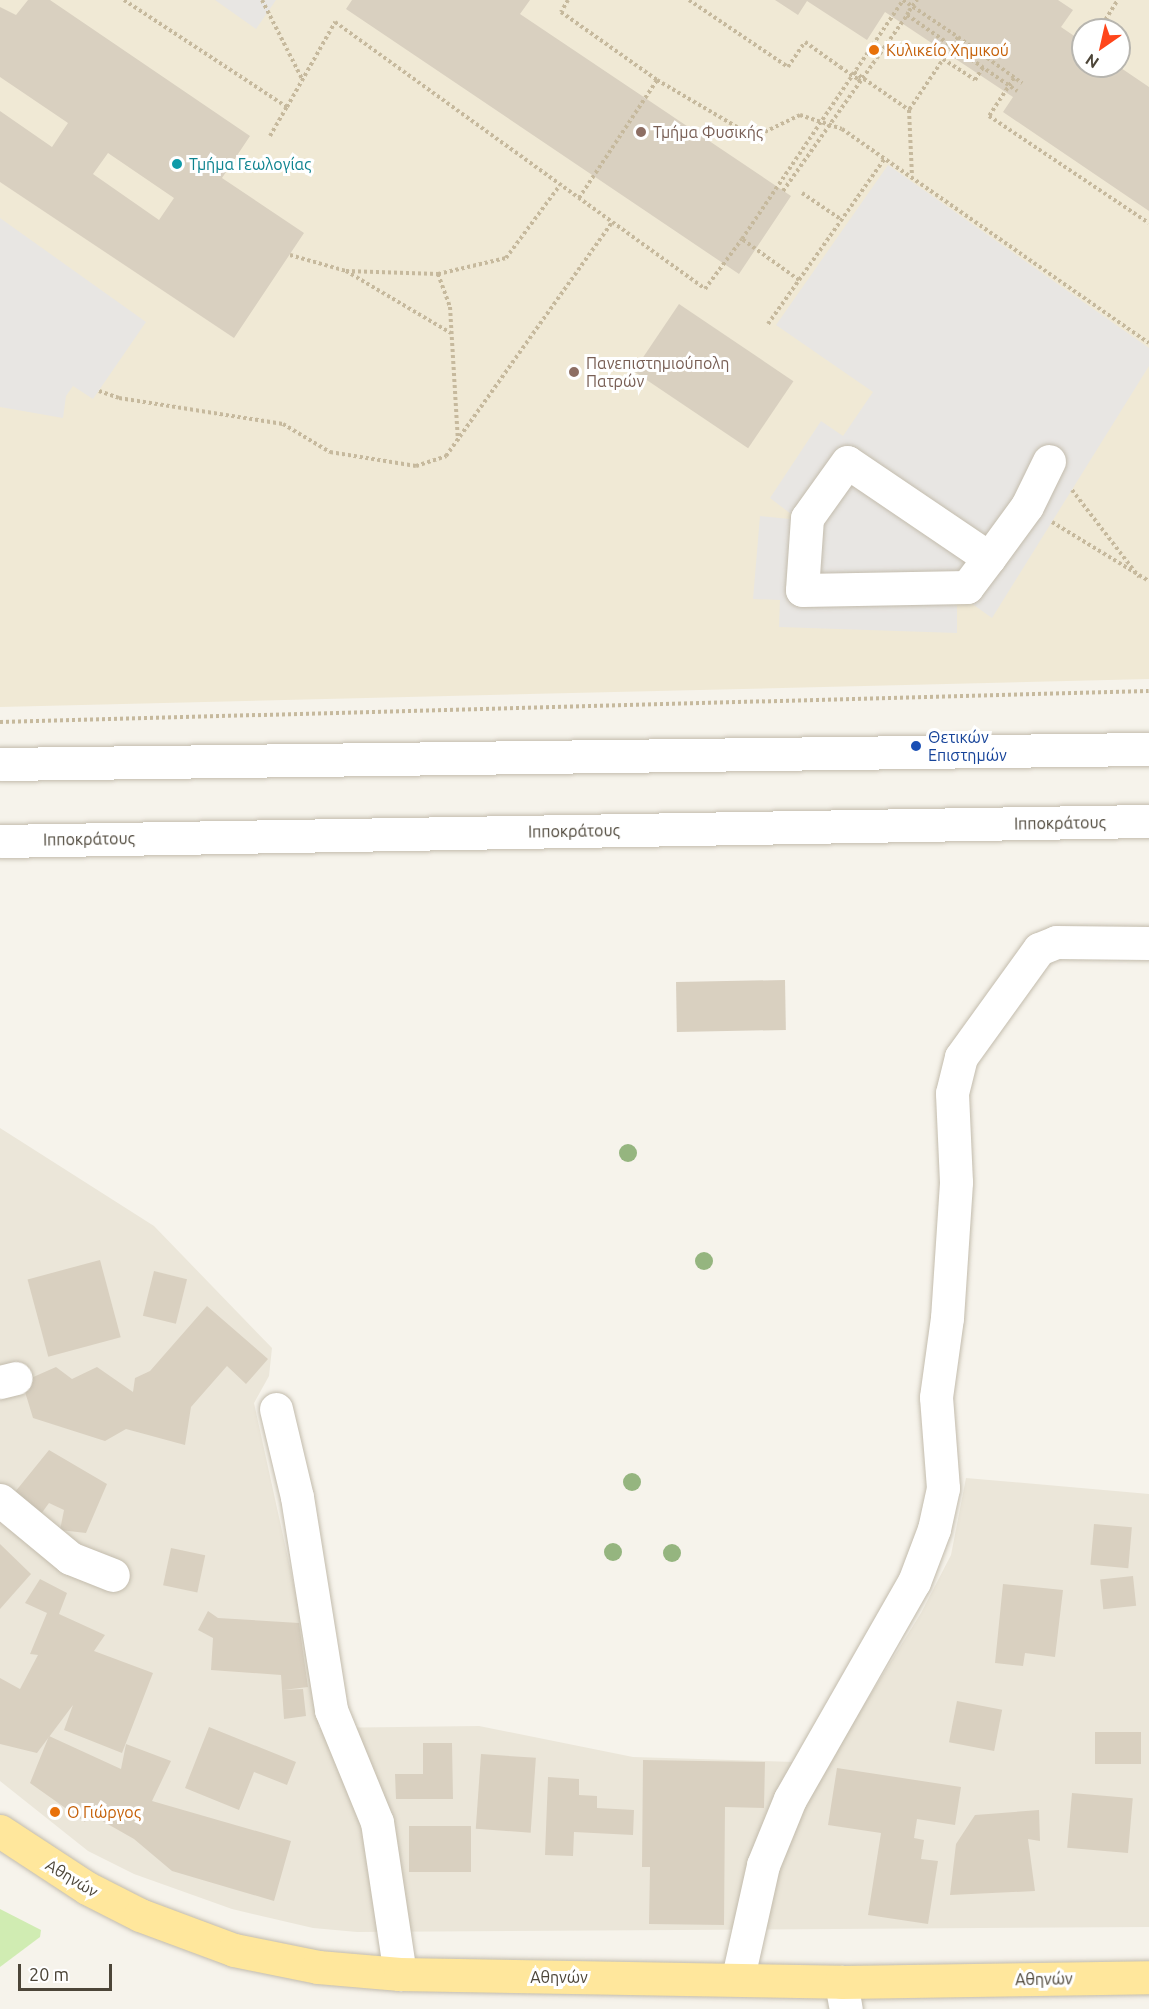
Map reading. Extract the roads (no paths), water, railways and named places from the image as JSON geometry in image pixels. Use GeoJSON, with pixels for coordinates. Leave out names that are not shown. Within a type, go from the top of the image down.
{"type":"FeatureCollection","features":[{"type":"Feature","properties":{"kind":"main road","name":"Αθηνών"},"geometry":{"type":"LineString","coordinates":[[0,1831],[87,1888],[188,1935],[279,1961],[400,1974],[738,1977],[844,1995],[1149,1977]]}},
{"type":"Feature","properties":{"kind":"street"},"geometry":{"type":"LineString","coordinates":[[989,558],[847,462],[807,518],[802,590],[967,587],[989,558],[1027,506],[1049,461]]}},
{"type":"Feature","properties":{"kind":"street"},"geometry":{"type":"LineString","coordinates":[[0,764],[1149,749]]}},
{"type":"Feature","properties":{"kind":"street","name":"Ιπποκράτους"},"geometry":{"type":"LineString","coordinates":[[0,841],[1149,821]]}},
{"type":"Feature","properties":{"kind":"street"},"geometry":{"type":"LineString","coordinates":[[738,1977],[772,1840],[809,1762],[922,1564],[943,1488],[936,1397],[947,1318],[956,1192],[952,1093],[961,1057],[1039,950],[1065,942],[1149,943]]}},
{"type":"Feature","properties":{"kind":"street"},"geometry":{"type":"LineString","coordinates":[[276,1408],[297,1497],[332,1710],[377,1822],[400,1974]]}},
{"type":"Feature","properties":{"kind":"street"},"geometry":{"type":"LineString","coordinates":[[0,1500],[70,1558],[113,1575]]}},
{"type":"Feature","properties":{"kind":"place","name":"Κυλικείο Χημικού"},"geometry":{"type":"Point","coordinates":[874,50]}},
{"type":"Feature","properties":{"kind":"place","name":"Τμήμα Φυσικής"},"geometry":{"type":"Point","coordinates":[641,132]}},
{"type":"Feature","properties":{"kind":"place","name":"Τμήμα Γεωλογίας"},"geometry":{"type":"Point","coordinates":[177,164]}},
{"type":"Feature","properties":{"kind":"place","name":"Πανεπιστημιούπολη Πατρών"},"geometry":{"type":"Point","coordinates":[574,372]}},
{"type":"Feature","properties":{"kind":"place","name":"Θετικών Επιστημών"},"geometry":{"type":"Point","coordinates":[916,746]}},
{"type":"Feature","properties":{"kind":"place","name":"Ο Γιώργος"},"geometry":{"type":"Point","coordinates":[55,1812]}}]}
